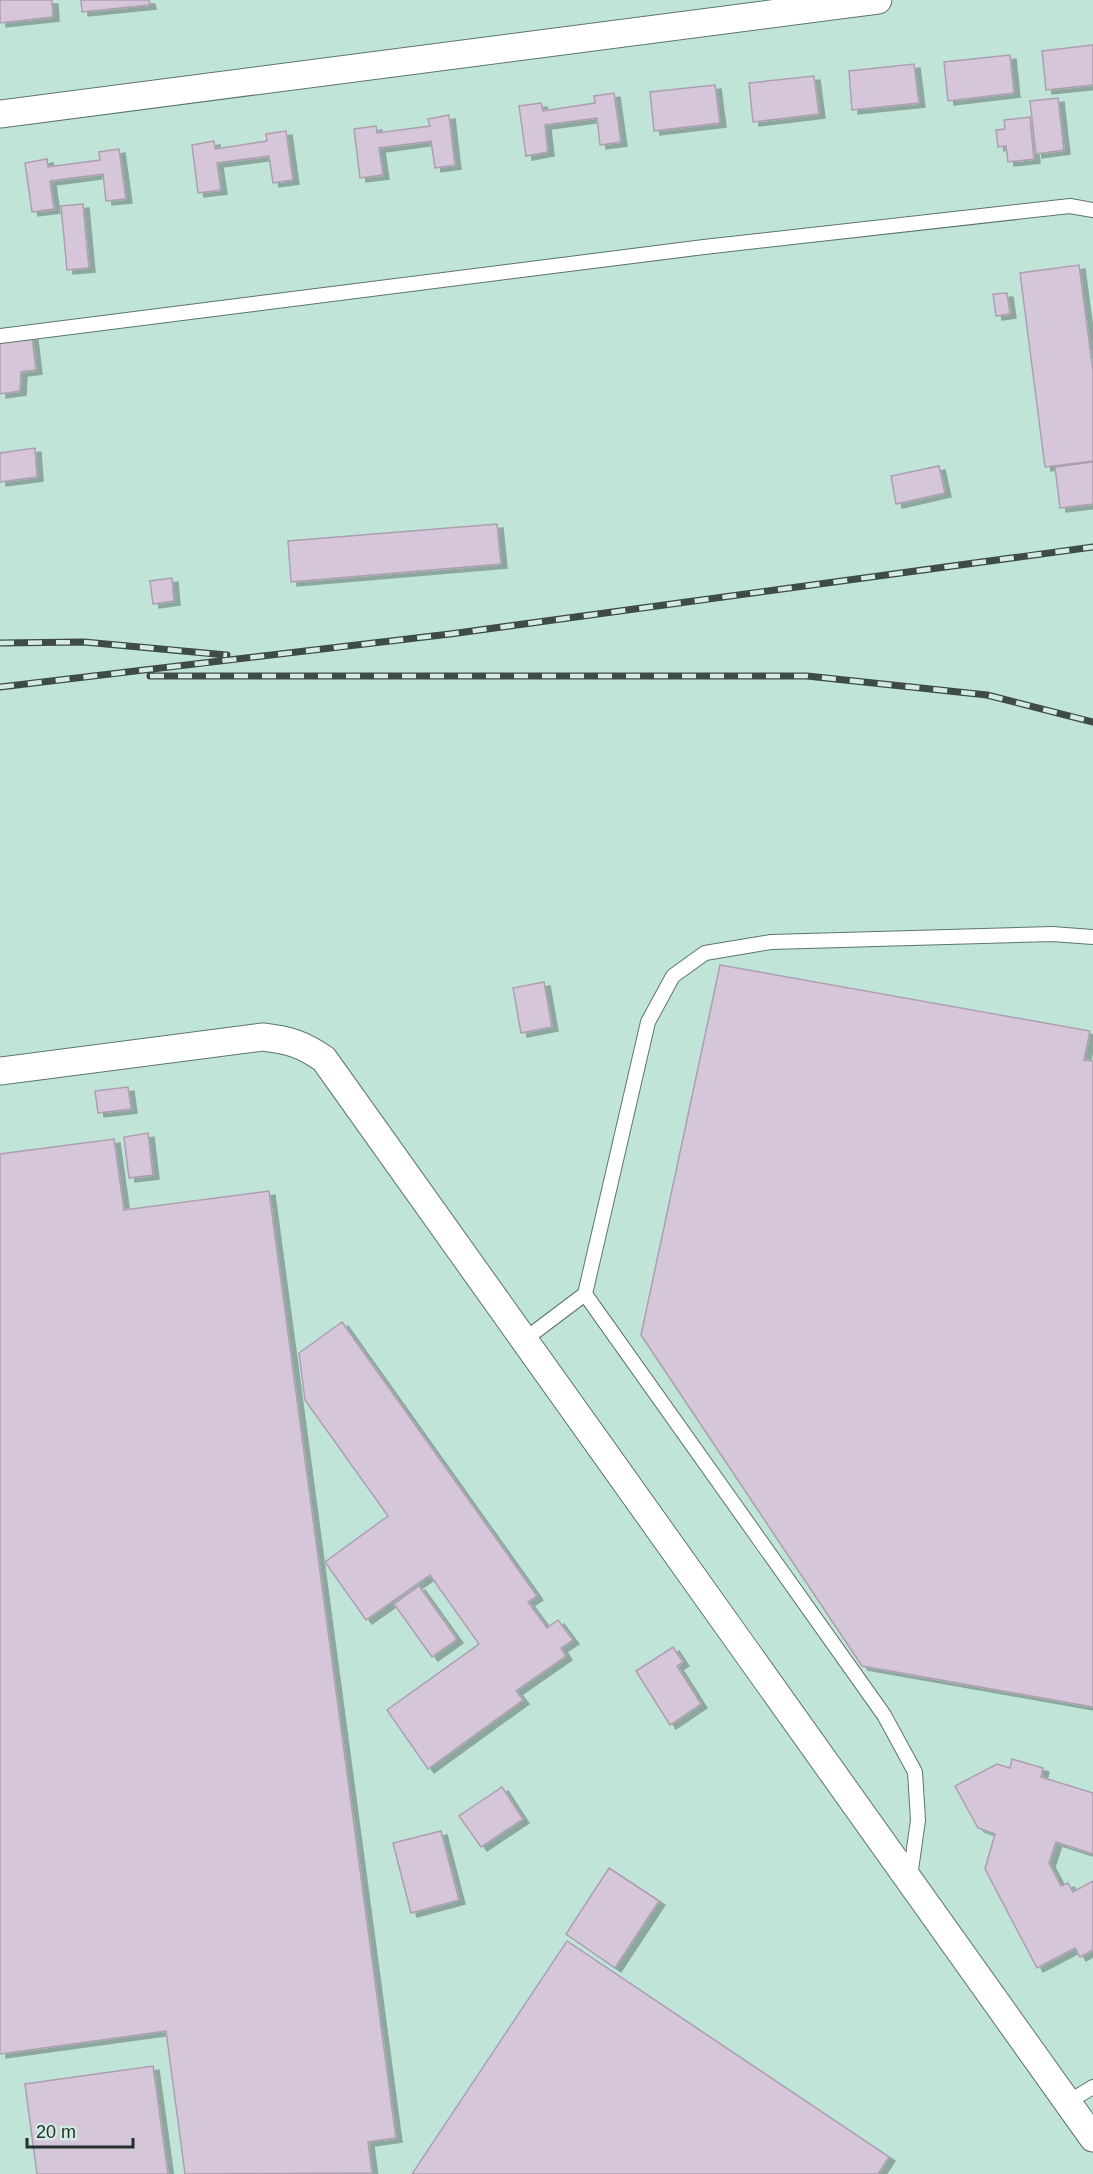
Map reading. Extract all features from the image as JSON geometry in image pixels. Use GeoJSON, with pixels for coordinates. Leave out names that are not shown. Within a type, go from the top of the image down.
{"type":"FeatureCollection","features":[{"type":"Feature","properties":{"kind":"street"},"geometry":{"type":"LineString","coordinates":[[0,114],[878,0]]}},
{"type":"Feature","properties":{"kind":"street"},"geometry":{"type":"LineString","coordinates":[[0,1071],[263,1037],[287,1040],[305,1046],[324,1059],[1093,2138]]}},
{"type":"Feature","properties":{"kind":"lane"},"geometry":{"type":"LineString","coordinates":[[0,336],[716,246],[1070,206],[1093,210]]}},
{"type":"Feature","properties":{"kind":"lane"},"geometry":{"type":"LineString","coordinates":[[524,1340],[585,1294],[648,1022],[673,976],[705,953],[771,942],[1052,934],[1093,937]]}},
{"type":"Feature","properties":{"kind":"lane"},"geometry":{"type":"LineString","coordinates":[[585,1294],[884,1715],[915,1772],[918,1820],[909,1880]]}},
{"type":"Feature","properties":{"kind":"lane"},"geometry":{"type":"LineString","coordinates":[[1068,2102],[1093,2087]]}},
{"type":"Feature","properties":{"kind":"shaded area"},"geometry":{"type":"Polygon","coordinates":[[[0,0],[1093,0],[1093,2174],[0,2174],[0,0]]]}},
{"type":"Feature","properties":{"kind":"building"},"geometry":{"type":"Polygon","coordinates":[[[0,0],[52,0],[53,17],[0,23],[0,0]]]}},
{"type":"Feature","properties":{"kind":"building"},"geometry":{"type":"Polygon","coordinates":[[[81,0],[149,0],[150,5],[82,12],[81,0]]]}},
{"type":"Feature","properties":{"kind":"building"},"geometry":{"type":"Polygon","coordinates":[[[1093,45],[1093,85],[1046,90],[1042,51],[1093,45]]]}},
{"type":"Feature","properties":{"kind":"building"},"geometry":{"type":"Polygon","coordinates":[[[1010,55],[1014,93],[948,101],[944,62],[1010,55]]]}},
{"type":"Feature","properties":{"kind":"building"},"geometry":{"type":"Polygon","coordinates":[[[914,64],[919,103],[852,110],[849,71],[914,64]]]}},
{"type":"Feature","properties":{"kind":"building"},"geometry":{"type":"Polygon","coordinates":[[[814,76],[819,114],[753,122],[749,83],[814,76]]]}},
{"type":"Feature","properties":{"kind":"building"},"geometry":{"type":"Polygon","coordinates":[[[715,85],[720,123],[654,131],[650,92],[715,85]]]}},
{"type":"Feature","properties":{"kind":"building"},"geometry":{"type":"Polygon","coordinates":[[[614,93],[621,142],[600,145],[597,118],[545,125],[548,152],[526,156],[519,106],[541,103],[543,111],[595,103],[594,96],[614,93]]]}},
{"type":"Feature","properties":{"kind":"building"},"geometry":{"type":"Polygon","coordinates":[[[1058,98],[1064,150],[1036,154],[1030,101],[1058,98]]]}},
{"type":"Feature","properties":{"kind":"building"},"geometry":{"type":"Polygon","coordinates":[[[449,115],[455,165],[435,168],[431,141],[379,148],[383,175],[360,178],[354,129],[376,126],[377,133],[430,126],[428,119],[449,115]]]}},
{"type":"Feature","properties":{"kind":"building"},"geometry":{"type":"Polygon","coordinates":[[[1030,117],[1034,159],[1008,162],[1006,146],[998,147],[996,130],[1005,129],[1004,120],[1030,117]]]}},
{"type":"Feature","properties":{"kind":"building"},"geometry":{"type":"Polygon","coordinates":[[[286,131],[293,180],[273,183],[269,156],[217,163],[221,190],[198,193],[192,145],[214,141],[215,149],[267,141],[266,134],[286,131]]]}},
{"type":"Feature","properties":{"kind":"building"},"geometry":{"type":"Polygon","coordinates":[[[119,149],[126,199],[106,201],[103,174],[50,181],[54,209],[32,212],[25,163],[47,159],[48,167],[100,160],[99,152],[119,149]]]}},
{"type":"Feature","properties":{"kind":"building"},"geometry":{"type":"Polygon","coordinates":[[[83,204],[89,268],[67,270],[61,206],[83,204]]]}},
{"type":"Feature","properties":{"kind":"building"},"geometry":{"type":"Polygon","coordinates":[[[1079,265],[1093,371],[1093,461],[1045,467],[1020,273],[1079,265]]]}},
{"type":"Feature","properties":{"kind":"building"},"geometry":{"type":"Polygon","coordinates":[[[1007,293],[1010,314],[996,316],[993,294],[1007,293]]]}},
{"type":"Feature","properties":{"kind":"building"},"geometry":{"type":"Polygon","coordinates":[[[32,336],[36,370],[21,372],[20,391],[0,394],[0,340],[32,336]]]}},
{"type":"Feature","properties":{"kind":"building"},"geometry":{"type":"Polygon","coordinates":[[[35,448],[37,477],[0,482],[0,453],[35,448]]]}},
{"type":"Feature","properties":{"kind":"building"},"geometry":{"type":"Polygon","coordinates":[[[1093,462],[1093,504],[1060,508],[1055,467],[1093,462]]]}},
{"type":"Feature","properties":{"kind":"building"},"geometry":{"type":"Polygon","coordinates":[[[939,466],[945,493],[896,504],[891,476],[939,466]]]}},
{"type":"Feature","properties":{"kind":"building"},"geometry":{"type":"Polygon","coordinates":[[[497,524],[501,564],[291,582],[288,541],[497,524]]]}},
{"type":"Feature","properties":{"kind":"building"},"geometry":{"type":"Polygon","coordinates":[[[172,578],[174,601],[153,604],[150,581],[172,578]]]}},
{"type":"Feature","properties":{"kind":"building"},"geometry":{"type":"Polygon","coordinates":[[[720,965],[1090,1031],[1084,1060],[1093,1061],[1093,1707],[862,1666],[641,1335],[720,965]]]}},
{"type":"Feature","properties":{"kind":"building"},"geometry":{"type":"Polygon","coordinates":[[[544,982],[552,1027],[521,1033],[513,988],[544,982]]]}},
{"type":"Feature","properties":{"kind":"building"},"geometry":{"type":"Polygon","coordinates":[[[128,1087],[131,1109],[98,1113],[95,1091],[128,1087]]]}},
{"type":"Feature","properties":{"kind":"building"},"geometry":{"type":"Polygon","coordinates":[[[148,1133],[153,1175],[129,1178],[124,1137],[148,1133]]]}},
{"type":"Feature","properties":{"kind":"building"},"geometry":{"type":"Polygon","coordinates":[[[114,1139],[124,1210],[269,1191],[396,2138],[368,2142],[372,2173],[185,2174],[166,2031],[0,2054],[0,1154],[114,1139]]]}},
{"type":"Feature","properties":{"kind":"building"},"geometry":{"type":"Polygon","coordinates":[[[342,1322],[537,1596],[528,1602],[547,1628],[558,1620],[573,1640],[561,1648],[566,1656],[516,1691],[523,1700],[428,1769],[387,1710],[479,1644],[430,1575],[366,1620],[325,1562],[388,1516],[305,1400],[299,1353],[342,1322]]]}},
{"type":"Feature","properties":{"kind":"building"},"geometry":{"type":"Polygon","coordinates":[[[419,1586],[457,1639],[432,1657],[394,1604],[419,1586]]]}},
{"type":"Feature","properties":{"kind":"building"},"geometry":{"type":"Polygon","coordinates":[[[673,1647],[683,1662],[677,1666],[701,1704],[670,1725],[636,1671],[673,1647]]]}},
{"type":"Feature","properties":{"kind":"building"},"geometry":{"type":"Polygon","coordinates":[[[1012,1759],[1043,1768],[1041,1777],[1093,1793],[1093,1854],[1056,1842],[1049,1863],[1061,1886],[1068,1883],[1073,1892],[1093,1881],[1093,1950],[1080,1957],[1075,1948],[1037,1968],[985,1869],[995,1834],[978,1828],[955,1786],[997,1764],[1010,1768],[1012,1759]]]}},
{"type":"Feature","properties":{"kind":"building"},"geometry":{"type":"Polygon","coordinates":[[[502,1787],[523,1819],[481,1847],[459,1816],[502,1787]]]}},
{"type":"Feature","properties":{"kind":"building"},"geometry":{"type":"Polygon","coordinates":[[[441,1831],[459,1900],[411,1913],[393,1843],[441,1831]]]}},
{"type":"Feature","properties":{"kind":"building"},"geometry":{"type":"Polygon","coordinates":[[[609,1868],[659,1901],[615,1968],[566,1934],[609,1868]]]}},
{"type":"Feature","properties":{"kind":"building"},"geometry":{"type":"Polygon","coordinates":[[[567,1941],[889,2157],[878,2174],[412,2174],[567,1941]]]}},
{"type":"Feature","properties":{"kind":"building"},"geometry":{"type":"Polygon","coordinates":[[[153,2066],[168,2174],[37,2174],[25,2084],[153,2066]]]}},
{"type":"Feature","properties":{"kind":"railway"},"geometry":{"type":"LineString","coordinates":[[0,687],[450,634],[1093,547]]}},
{"type":"Feature","properties":{"kind":"railway"},"geometry":{"type":"LineString","coordinates":[[0,643],[84,642],[227,655]]}},
{"type":"Feature","properties":{"kind":"railway"},"geometry":{"type":"LineString","coordinates":[[150,676],[807,676],[987,695],[1093,722]]}}]}
